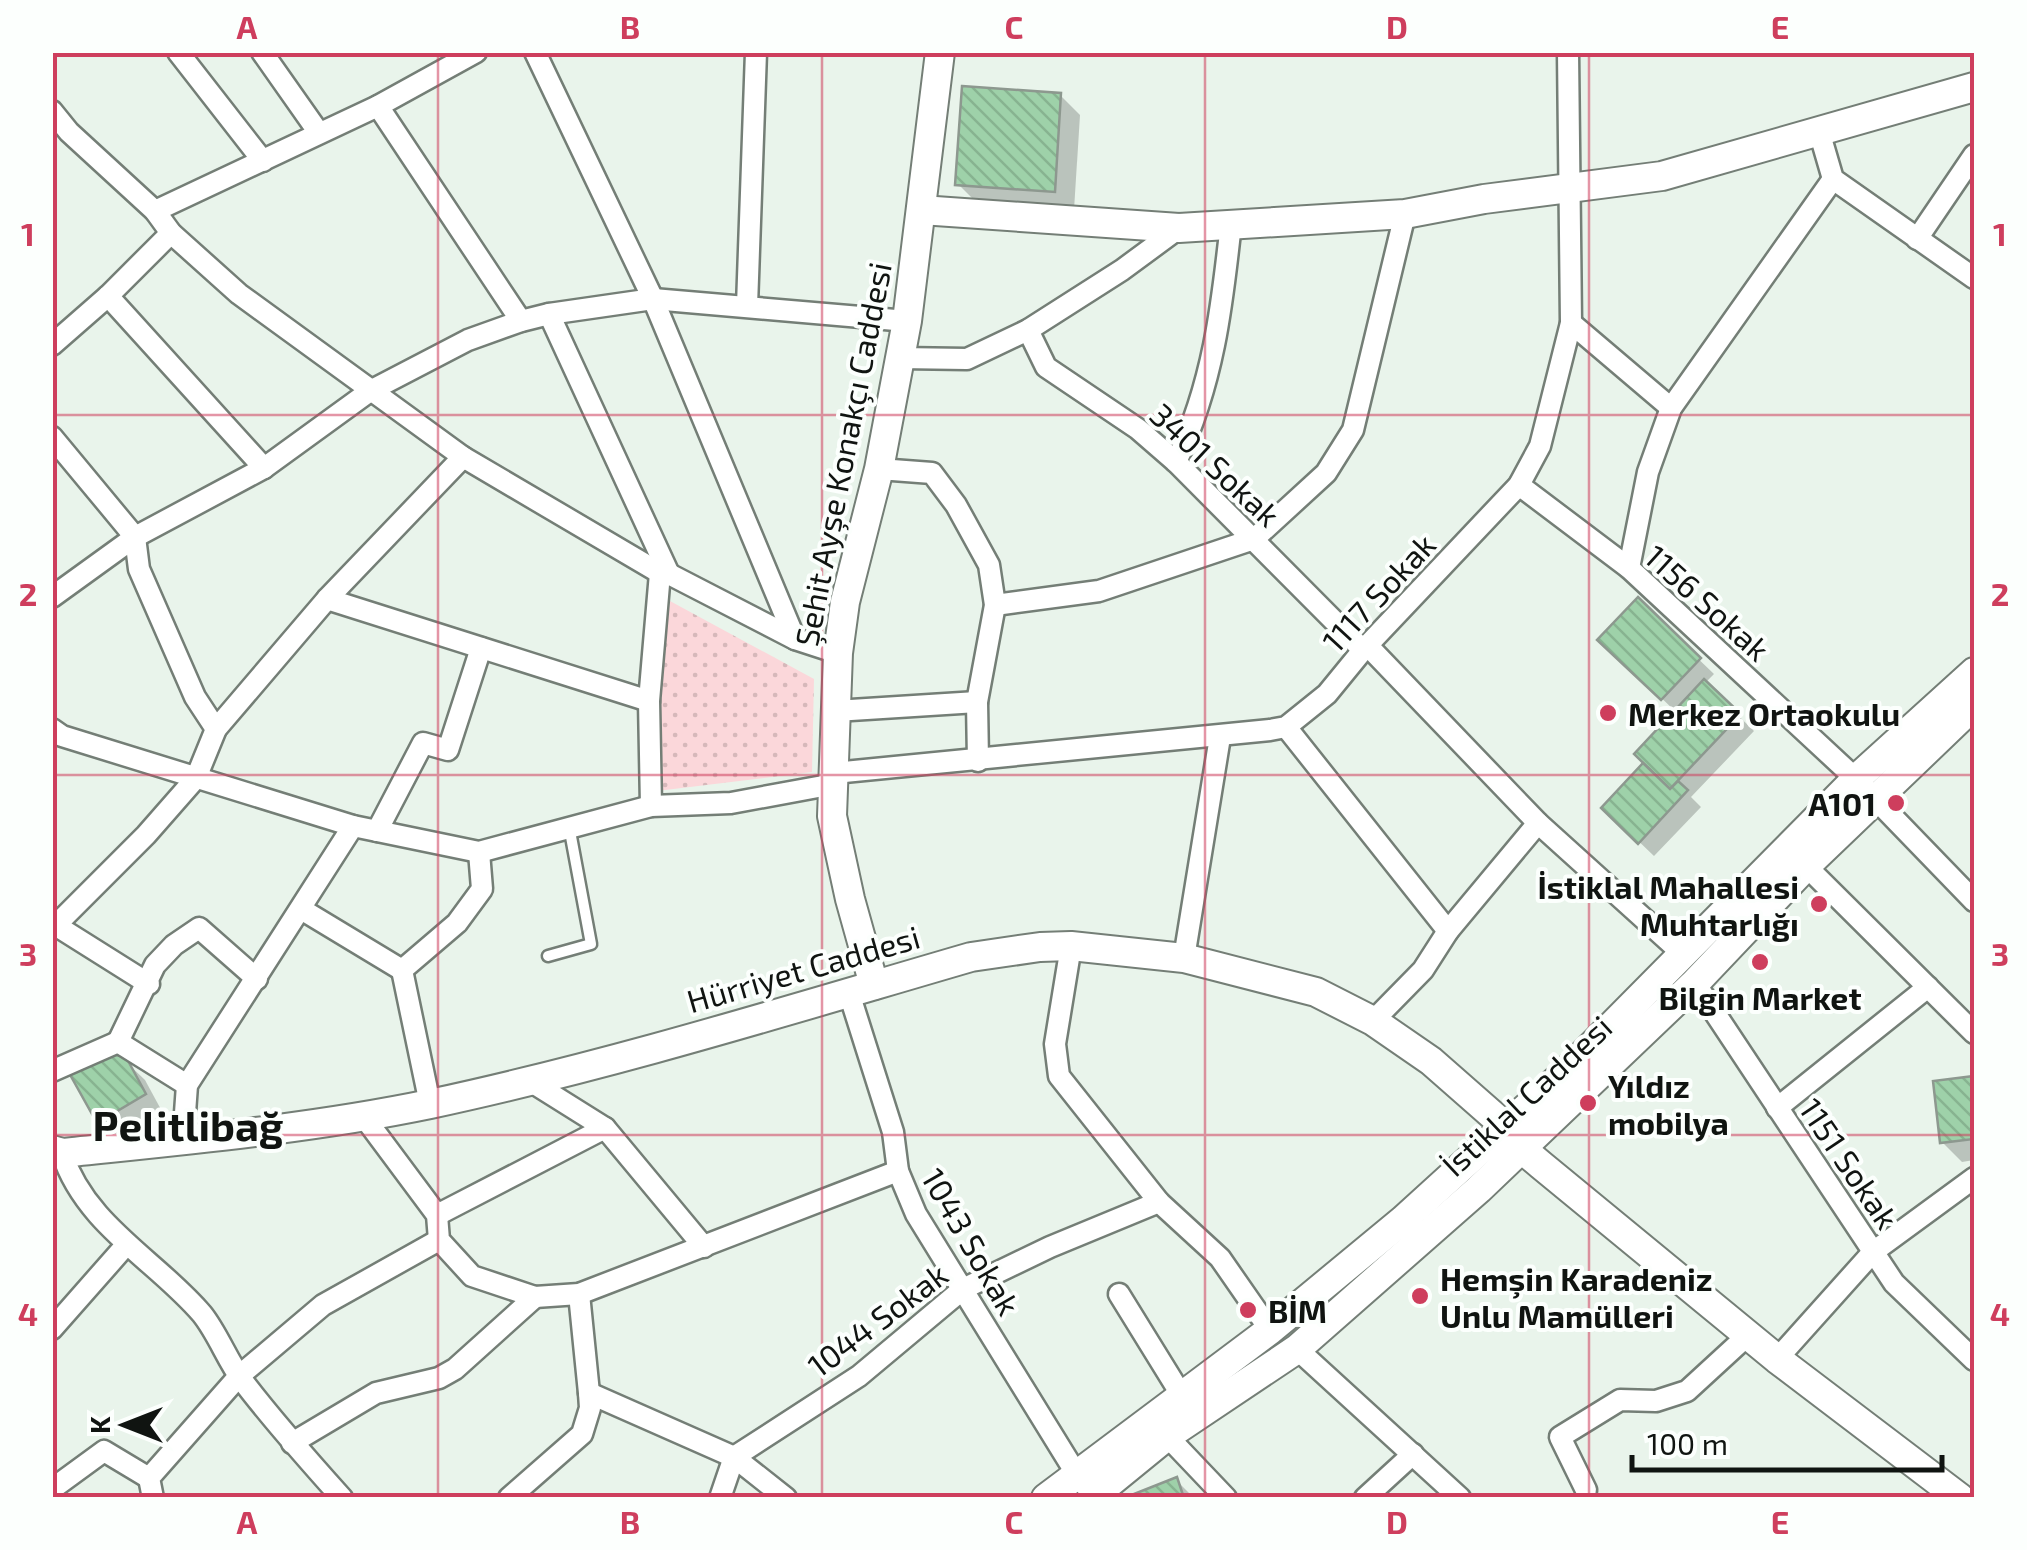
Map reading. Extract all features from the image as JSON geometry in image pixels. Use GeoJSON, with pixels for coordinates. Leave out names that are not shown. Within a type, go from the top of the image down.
{"type":"FeatureCollection","features":[{"type":"Feature","properties":{"kind":"street"},"geometry":{"type":"LineString","coordinates":[[178,52],[263,161]]}},
{"type":"Feature","properties":{"kind":"street"},"geometry":{"type":"LineString","coordinates":[[262,52],[319,132]]}},
{"type":"Feature","properties":{"kind":"street"},"geometry":{"type":"LineString","coordinates":[[155,211],[378,106],[476,52]]}},
{"type":"Feature","properties":{"kind":"street"},"geometry":{"type":"LineString","coordinates":[[535,52],[653,299],[795,639]]}},
{"type":"Feature","properties":{"kind":"street"},"geometry":{"type":"LineString","coordinates":[[747,306],[756,52]]}},
{"type":"Feature","properties":{"kind":"street","name":"Şehit Ayşe Konakçı Caddesi"},"geometry":{"type":"LineString","coordinates":[[862,989],[850,900],[832,816],[838,654],[845,602],[880,468],[900,358],[940,52]]}},
{"type":"Feature","properties":{"kind":"street","name":"1117 Sokak"},"geometry":{"type":"LineString","coordinates":[[1286,727],[1327,694],[1365,648],[1519,485],[1540,446],[1571,323],[1568,52]]}},
{"type":"Feature","properties":{"kind":"street"},"geometry":{"type":"LineString","coordinates":[[921,210],[1179,228],[1354,220],[1662,176],[1974,87]]}},
{"type":"Feature","properties":{"kind":"street"},"geometry":{"type":"LineString","coordinates":[[378,106],[521,321]]}},
{"type":"Feature","properties":{"kind":"street"},"geometry":{"type":"LineString","coordinates":[[52,111],[69,132],[155,211],[171,233],[239,294],[463,457],[664,574],[795,639],[838,654]]}},
{"type":"Feature","properties":{"kind":"street"},"geometry":{"type":"LineString","coordinates":[[1819,131],[1833,179],[1974,278]]}},
{"type":"Feature","properties":{"kind":"street"},"geometry":{"type":"LineString","coordinates":[[1917,240],[1974,155]]}},
{"type":"Feature","properties":{"kind":"street"},"geometry":{"type":"LineString","coordinates":[[1629,568],[1648,472],[1672,408],[1833,179]]}},
{"type":"Feature","properties":{"kind":"street"},"geometry":{"type":"LineString","coordinates":[[995,604],[1099,591],[1254,539],[1326,473],[1353,430],[1405,214]]}},
{"type":"Feature","properties":{"kind":"street"},"geometry":{"type":"LineString","coordinates":[[1176,462],[1198,416],[1221,320],[1231,223]]}},
{"type":"Feature","properties":{"kind":"street"},"geometry":{"type":"LineString","coordinates":[[900,358],[967,359],[1028,330],[1179,228]]}},
{"type":"Feature","properties":{"kind":"street"},"geometry":{"type":"LineString","coordinates":[[52,344],[108,296],[171,233]]}},
{"type":"Feature","properties":{"kind":"street"},"geometry":{"type":"LineString","coordinates":[[108,296],[264,468]]}},
{"type":"Feature","properties":{"kind":"street"},"geometry":{"type":"LineString","coordinates":[[52,597],[135,537],[264,468],[370,391],[468,340],[521,321],[653,299],[906,321]]}},
{"type":"Feature","properties":{"kind":"street"},"geometry":{"type":"LineString","coordinates":[[549,314],[664,574],[649,701],[651,806]]}},
{"type":"Feature","properties":{"kind":"street"},"geometry":{"type":"LineString","coordinates":[[1571,323],[1672,408]]}},
{"type":"Feature","properties":{"kind":"street","name":"3401 Sokak"},"geometry":{"type":"LineString","coordinates":[[1028,330],[1046,368],[1138,430],[1176,462],[1538,823],[1683,954]]}},
{"type":"Feature","properties":{"kind":"street"},"geometry":{"type":"LineString","coordinates":[[52,438],[135,537],[145,584],[195,697],[216,729]]}},
{"type":"Feature","properties":{"kind":"street"},"geometry":{"type":"LineString","coordinates":[[149,984],[54,924],[146,835],[196,778],[216,729],[327,599],[463,457]]}},
{"type":"Feature","properties":{"kind":"street"},"geometry":{"type":"LineString","coordinates":[[880,468],[932,473],[990,565],[995,604],[977,702],[978,761]]}},
{"type":"Feature","properties":{"kind":"street","name":"1156 Sokak"},"geometry":{"type":"LineString","coordinates":[[1519,485],[1629,568],[1856,779],[1974,901]]}},
{"type":"Feature","properties":{"kind":"street"},"geometry":{"type":"LineString","coordinates":[[327,599],[649,701]]}},
{"type":"Feature","properties":{"kind":"street"},"geometry":{"type":"LineString","coordinates":[[377,831],[422,743],[448,750],[481,648]]}},
{"type":"Feature","properties":{"kind":"street","name":"İstiklal Caddesi"},"geometry":{"type":"LineString","coordinates":[[1046,1498],[1087,1490],[1298,1349],[1513,1138],[1568,1071],[1856,779],[1974,672]]}},
{"type":"Feature","properties":{"kind":"street"},"geometry":{"type":"LineString","coordinates":[[835,711],[977,702]]}},
{"type":"Feature","properties":{"kind":"street","name":"İstiklal Caddesi"},"geometry":{"type":"LineString","coordinates":[[1087,1490],[1182,1396],[1513,1138],[1695,983],[1806,866],[1974,705]]}},
{"type":"Feature","properties":{"kind":"street"},"geometry":{"type":"LineString","coordinates":[[52,728],[62,736],[353,826],[479,852],[651,806],[731,802],[834,778],[1286,727],[1448,931]]}},
{"type":"Feature","properties":{"kind":"street"},"geometry":{"type":"LineString","coordinates":[[1184,958],[1220,737]]}},
{"type":"Feature","properties":{"kind":"street"},"geometry":{"type":"LineString","coordinates":[[1373,1021],[1423,970],[1448,931],[1538,823]]}},
{"type":"Feature","properties":{"kind":"street"},"geometry":{"type":"LineString","coordinates":[[183,1141],[187,1086],[353,826]]}},
{"type":"Feature","properties":{"kind":"street"},"geometry":{"type":"LineString","coordinates":[[402,970],[457,923],[482,889],[479,852]]}},
{"type":"Feature","properties":{"kind":"street"},"geometry":{"type":"LineString","coordinates":[[1806,866],[1974,1033]]}},
{"type":"Feature","properties":{"kind":"street"},"geometry":{"type":"LineString","coordinates":[[302,909],[402,970],[430,1104]]}},
{"type":"Feature","properties":{"kind":"street"},"geometry":{"type":"LineString","coordinates":[[52,1072],[118,1042],[155,965],[174,944],[199,928],[257,979]]}},
{"type":"Feature","properties":{"kind":"street"},"geometry":{"type":"LineString","coordinates":[[1072,946],[1054,1044],[1059,1076],[1159,1202],[1220,1258],[1270,1330]]}},
{"type":"Feature","properties":{"kind":"street","name":"Hürriyet Caddesi"},"geometry":{"type":"LineString","coordinates":[[57,1152],[183,1141],[430,1104],[530,1081],[970,956],[1072,946],[1184,958],[1316,992],[1373,1021],[1430,1060],[1513,1138],[1777,1360],[1957,1497]]}},
{"type":"Feature","properties":{"kind":"street","name":"1151 Sokak"},"geometry":{"type":"LineString","coordinates":[[1695,983],[1894,1283],[1973,1355]]}},
{"type":"Feature","properties":{"kind":"street"},"geometry":{"type":"LineString","coordinates":[[1777,1108],[1928,988]]}},
{"type":"Feature","properties":{"kind":"street","name":"1043 Sokak"},"geometry":{"type":"LineString","coordinates":[[862,989],[898,1171],[916,1214],[1087,1490]]}},
{"type":"Feature","properties":{"kind":"street"},"geometry":{"type":"LineString","coordinates":[[118,1042],[187,1086]]}},
{"type":"Feature","properties":{"kind":"street"},"geometry":{"type":"LineString","coordinates":[[530,1081],[605,1128],[704,1247]]}},
{"type":"Feature","properties":{"kind":"street"},"geometry":{"type":"LineString","coordinates":[[364,1116],[437,1215],[439,1240],[472,1276],[535,1297],[579,1294],[898,1171]]}},
{"type":"Feature","properties":{"kind":"street"},"geometry":{"type":"LineString","coordinates":[[437,1215],[605,1128]]}},
{"type":"Feature","properties":{"kind":"street"},"geometry":{"type":"LineString","coordinates":[[57,1152],[71,1181],[126,1245],[202,1315],[239,1376],[342,1498]]}},
{"type":"Feature","properties":{"kind":"street"},"geometry":{"type":"LineString","coordinates":[[1777,1360],[1873,1252],[1974,1178]]}},
{"type":"Feature","properties":{"kind":"street","name":"1044 Sokak"},"geometry":{"type":"LineString","coordinates":[[734,1457],[860,1376],[963,1289],[1050,1247],[1159,1202]]}},
{"type":"Feature","properties":{"kind":"street"},"geometry":{"type":"LineString","coordinates":[[52,1489],[104,1452],[151,1488],[239,1376],[323,1305],[439,1240]]}},
{"type":"Feature","properties":{"kind":"street"},"geometry":{"type":"LineString","coordinates":[[52,1329],[126,1245]]}},
{"type":"Feature","properties":{"kind":"street"},"geometry":{"type":"LineString","coordinates":[[509,1498],[582,1434],[590,1408],[579,1294]]}},
{"type":"Feature","properties":{"kind":"street"},"geometry":{"type":"LineString","coordinates":[[1119,1294],[1182,1396]]}},
{"type":"Feature","properties":{"kind":"street"},"geometry":{"type":"LineString","coordinates":[[292,1443],[376,1393],[439,1378],[455,1369],[535,1297]]}},
{"type":"Feature","properties":{"kind":"street"},"geometry":{"type":"LineString","coordinates":[[1583,1495],[1560,1437],[1620,1400],[1656,1401],[1687,1391],[1748,1335]]}},
{"type":"Feature","properties":{"kind":"street"},"geometry":{"type":"LineString","coordinates":[[1298,1349],[1460,1498]]}},
{"type":"Feature","properties":{"kind":"street"},"geometry":{"type":"LineString","coordinates":[[589,1393],[734,1457],[786,1498]]}},
{"type":"Feature","properties":{"kind":"street"},"geometry":{"type":"LineString","coordinates":[[1167,1436],[1226,1498]]}},
{"type":"Feature","properties":{"kind":"street"},"geometry":{"type":"LineString","coordinates":[[1366,1498],[1413,1454]]}},
{"type":"Feature","properties":{"kind":"street"},"geometry":{"type":"LineString","coordinates":[[720,1498],[734,1457]]}},
{"type":"Feature","properties":{"kind":"lane"},"geometry":{"type":"LineString","coordinates":[[548,956],[591,944],[569,826]]}},
{"type":"Feature","properties":{"kind":"shaded area"},"geometry":{"type":"Polygon","coordinates":[[[670,601],[814,679],[812,772],[657,791],[659,697],[670,601]]]}},
{"type":"Feature","properties":{"kind":"building"},"geometry":{"type":"Polygon","coordinates":[[[962,86],[1061,93],[1055,192],[955,185],[962,86]]]}},
{"type":"Feature","properties":{"kind":"building"},"geometry":{"type":"Polygon","coordinates":[[[1638,597],[1701,658],[1661,700],[1597,640],[1638,597]]]}},
{"type":"Feature","properties":{"kind":"building"},"geometry":{"type":"Polygon","coordinates":[[[1704,679],[1741,714],[1670,789],[1634,754],[1704,679]]]}},
{"type":"Feature","properties":{"kind":"building"},"geometry":{"type":"Polygon","coordinates":[[[1643,763],[1670,789],[1678,781],[1688,790],[1638,844],[1601,808],[1643,763]]]}},
{"type":"Feature","properties":{"kind":"building"},"geometry":{"type":"Polygon","coordinates":[[[102,1052],[126,1057],[146,1094],[97,1123],[68,1071],[102,1052]]]}},
{"type":"Feature","properties":{"kind":"building"},"geometry":{"type":"Polygon","coordinates":[[[1974,1076],[1974,1139],[1940,1143],[1933,1081],[1974,1076]]]}},
{"type":"Feature","properties":{"kind":"building"},"geometry":{"type":"Polygon","coordinates":[[[1177,1477],[1184,1498],[1124,1498],[1177,1477]]]}},
{"type":"Feature","properties":{"kind":"place","name":"Merkez Ortaokulu"},"geometry":{"type":"Point","coordinates":[1608,713]}},
{"type":"Feature","properties":{"kind":"place","name":"A101"},"geometry":{"type":"Point","coordinates":[1896,803]}},
{"type":"Feature","properties":{"kind":"place","name":"İstiklal Mahallesi Muhtarlığı"},"geometry":{"type":"Point","coordinates":[1819,904]}},
{"type":"Feature","properties":{"kind":"place","name":"Bilgin Market"},"geometry":{"type":"Point","coordinates":[1760,962]}},
{"type":"Feature","properties":{"kind":"place","name":"Yıldız mobilya"},"geometry":{"type":"Point","coordinates":[1588,1103]}},
{"type":"Feature","properties":{"kind":"place","name":"Hemşin Karadeniz Unlu Mamülleri"},"geometry":{"type":"Point","coordinates":[1420,1296]}},
{"type":"Feature","properties":{"kind":"place","name":"BİM"},"geometry":{"type":"Point","coordinates":[1248,1310]}},
{"type":"Feature","properties":{"kind":"district","name":"Pelitlibağ"},"geometry":{"type":"Point","coordinates":[188,1124]}}]}
